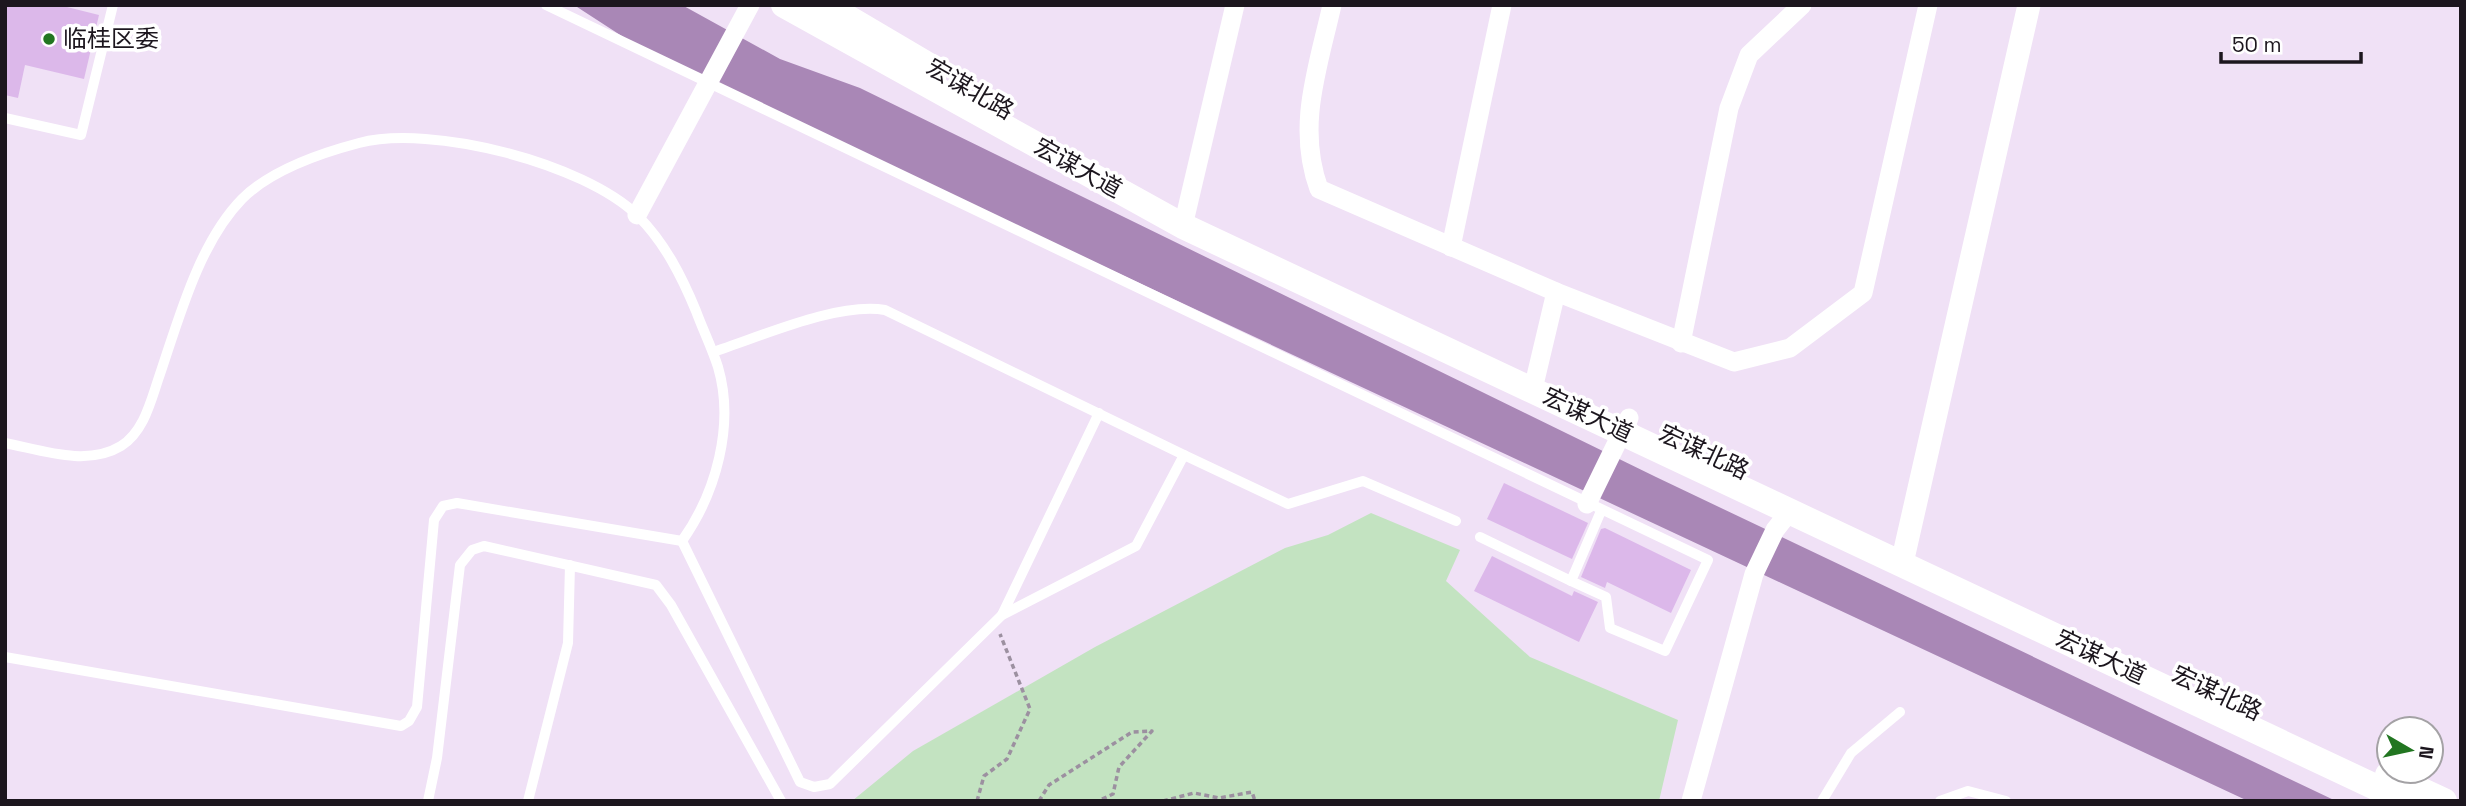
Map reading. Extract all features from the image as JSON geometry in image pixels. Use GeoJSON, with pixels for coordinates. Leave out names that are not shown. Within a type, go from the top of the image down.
{"type":"FeatureCollection","features":[{"type":"Feature","properties":{"kind":"main road","name":"宏谋大道"},"geometry":{"type":"LineString","coordinates":[[784,5],[1185,218],[1625,424],[1782,520],[1904,554],[2405,801]]}},
{"type":"Feature","properties":{"kind":"main road","name":"宏谋北路"},"geometry":{"type":"LineString","coordinates":[[826,5],[1111,170],[1185,218]]}},
{"type":"Feature","properties":{"kind":"main road","name":"宏谋北路"},"geometry":{"type":"LineString","coordinates":[[1625,424],[2444,801]]}},
{"type":"Feature","properties":{"kind":"street"},"geometry":{"type":"LineString","coordinates":[[637,215],[750,5]]}},
{"type":"Feature","properties":{"kind":"street"},"geometry":{"type":"LineString","coordinates":[[1185,218],[1236,5]]}},
{"type":"Feature","properties":{"kind":"street"},"geometry":{"type":"LineString","coordinates":[[1332,5],[1308,113],[1309,160],[1319,189],[1556,292],[1734,362],[1790,348],[1864,293],[1928,5]]}},
{"type":"Feature","properties":{"kind":"street"},"geometry":{"type":"LineString","coordinates":[[1451,247],[1502,5]]}},
{"type":"Feature","properties":{"kind":"street"},"geometry":{"type":"LineString","coordinates":[[1681,343],[1729,108],[1749,55],[1801,5]]}},
{"type":"Feature","properties":{"kind":"street"},"geometry":{"type":"LineString","coordinates":[[1904,554],[2029,5]]}},
{"type":"Feature","properties":{"kind":"street"},"geometry":{"type":"LineString","coordinates":[[1535,382],[1556,292]]}},
{"type":"Feature","properties":{"kind":"street"},"geometry":{"type":"LineString","coordinates":[[1594,507],[1625,424]]}},
{"type":"Feature","properties":{"kind":"street"},"geometry":{"type":"LineString","coordinates":[[1691,801],[1754,574],[1782,520]]}},
{"type":"Feature","properties":{"kind":"lane"},"geometry":{"type":"LineString","coordinates":[[5,118],[80,135],[113,5]]}},
{"type":"Feature","properties":{"kind":"lane"},"geometry":{"type":"LineString","coordinates":[[546,5],[1708,560],[1665,650],[1610,628],[1606,597],[1480,537]]}},
{"type":"Feature","properties":{"kind":"lane"},"geometry":{"type":"LineString","coordinates":[[5,443],[87,456],[121,446],[132,436],[140,427],[149,405],[188,291],[220,228],[241,200],[261,183],[319,156],[361,142],[400,139],[485,146],[543,163],[589,184],[637,215],[675,264],[713,352],[723,396],[722,427],[714,483],[699,517],[682,541]]}},
{"type":"Feature","properties":{"kind":"lane"},"geometry":{"type":"LineString","coordinates":[[713,352],[838,311],[874,308],[907,319],[1288,504],[1363,481],[1456,521]]}},
{"type":"Feature","properties":{"kind":"lane"},"geometry":{"type":"LineString","coordinates":[[999,619],[1099,413]]}},
{"type":"Feature","properties":{"kind":"lane"},"geometry":{"type":"LineString","coordinates":[[682,541],[800,782],[807,786],[830,784],[999,619],[1136,546],[1184,455]]}},
{"type":"Feature","properties":{"kind":"lane"},"geometry":{"type":"LineString","coordinates":[[5,657],[401,726],[409,722],[417,707],[434,520],[443,506],[457,503],[682,541]]}},
{"type":"Feature","properties":{"kind":"lane"},"geometry":{"type":"LineString","coordinates":[[1571,581],[1594,507]]}},
{"type":"Feature","properties":{"kind":"lane"},"geometry":{"type":"LineString","coordinates":[[428,801],[437,758],[460,565],[472,550],[484,546],[656,585],[671,605],[781,801]]}},
{"type":"Feature","properties":{"kind":"lane"},"geometry":{"type":"LineString","coordinates":[[528,801],[568,643],[570,565]]}},
{"type":"Feature","properties":{"kind":"lane"},"geometry":{"type":"LineString","coordinates":[[1822,801],[1852,753],[1900,712]]}},
{"type":"Feature","properties":{"kind":"lane"},"geometry":{"type":"LineString","coordinates":[[1940,801],[1968,792],[2006,801]]}},
{"type":"Feature","properties":{"kind":"path"},"geometry":{"type":"LineString","coordinates":[[977,801],[984,776],[1007,760],[1030,709],[999,619]]}},
{"type":"Feature","properties":{"kind":"path"},"geometry":{"type":"LineString","coordinates":[[1039,801],[1049,785],[1132,732],[1152,731],[1119,767],[1112,793],[1098,801]]}},
{"type":"Feature","properties":{"kind":"path"},"geometry":{"type":"LineString","coordinates":[[1163,801],[1194,793],[1219,798],[1252,792],[1255,801]]}},
{"type":"Feature","properties":{"kind":"green space"},"geometry":{"type":"Polygon","coordinates":[[[1371,513],[1460,550],[1446,581],[1530,657],[1678,720],[1659,801],[852,801],[913,751],[1095,647],[1285,548],[1328,535],[1371,513]]]}},
{"type":"Feature","properties":{"kind":"shaded area"},"geometry":{"type":"Polygon","coordinates":[[[574,5],[682,5],[780,59],[860,88],[1656,477],[2336,801],[2248,801],[651,55],[574,5]]]}},
{"type":"Feature","properties":{"kind":"building","name":"临桂区委"},"geometry":{"type":"Polygon","coordinates":[[[5,5],[59,5],[99,15],[84,79],[25,65],[18,98],[5,95],[5,5]]]}},
{"type":"Feature","properties":{"kind":"building"},"geometry":{"type":"Polygon","coordinates":[[[1504,483],[1588,523],[1572,559],[1487,519],[1504,483]]]}},
{"type":"Feature","properties":{"kind":"building"},"geometry":{"type":"Polygon","coordinates":[[[1605,528],[1691,570],[1671,613],[1607,582],[1605,588],[1581,577],[1601,529],[1605,528]]]}},
{"type":"Feature","properties":{"kind":"building"},"geometry":{"type":"Polygon","coordinates":[[[1492,556],[1572,596],[1574,591],[1598,602],[1579,642],[1474,591],[1492,556]]]}},
{"type":"Feature","properties":{"kind":"place","name":"临桂区委"},"geometry":{"type":"Point","coordinates":[49,39]}}]}
